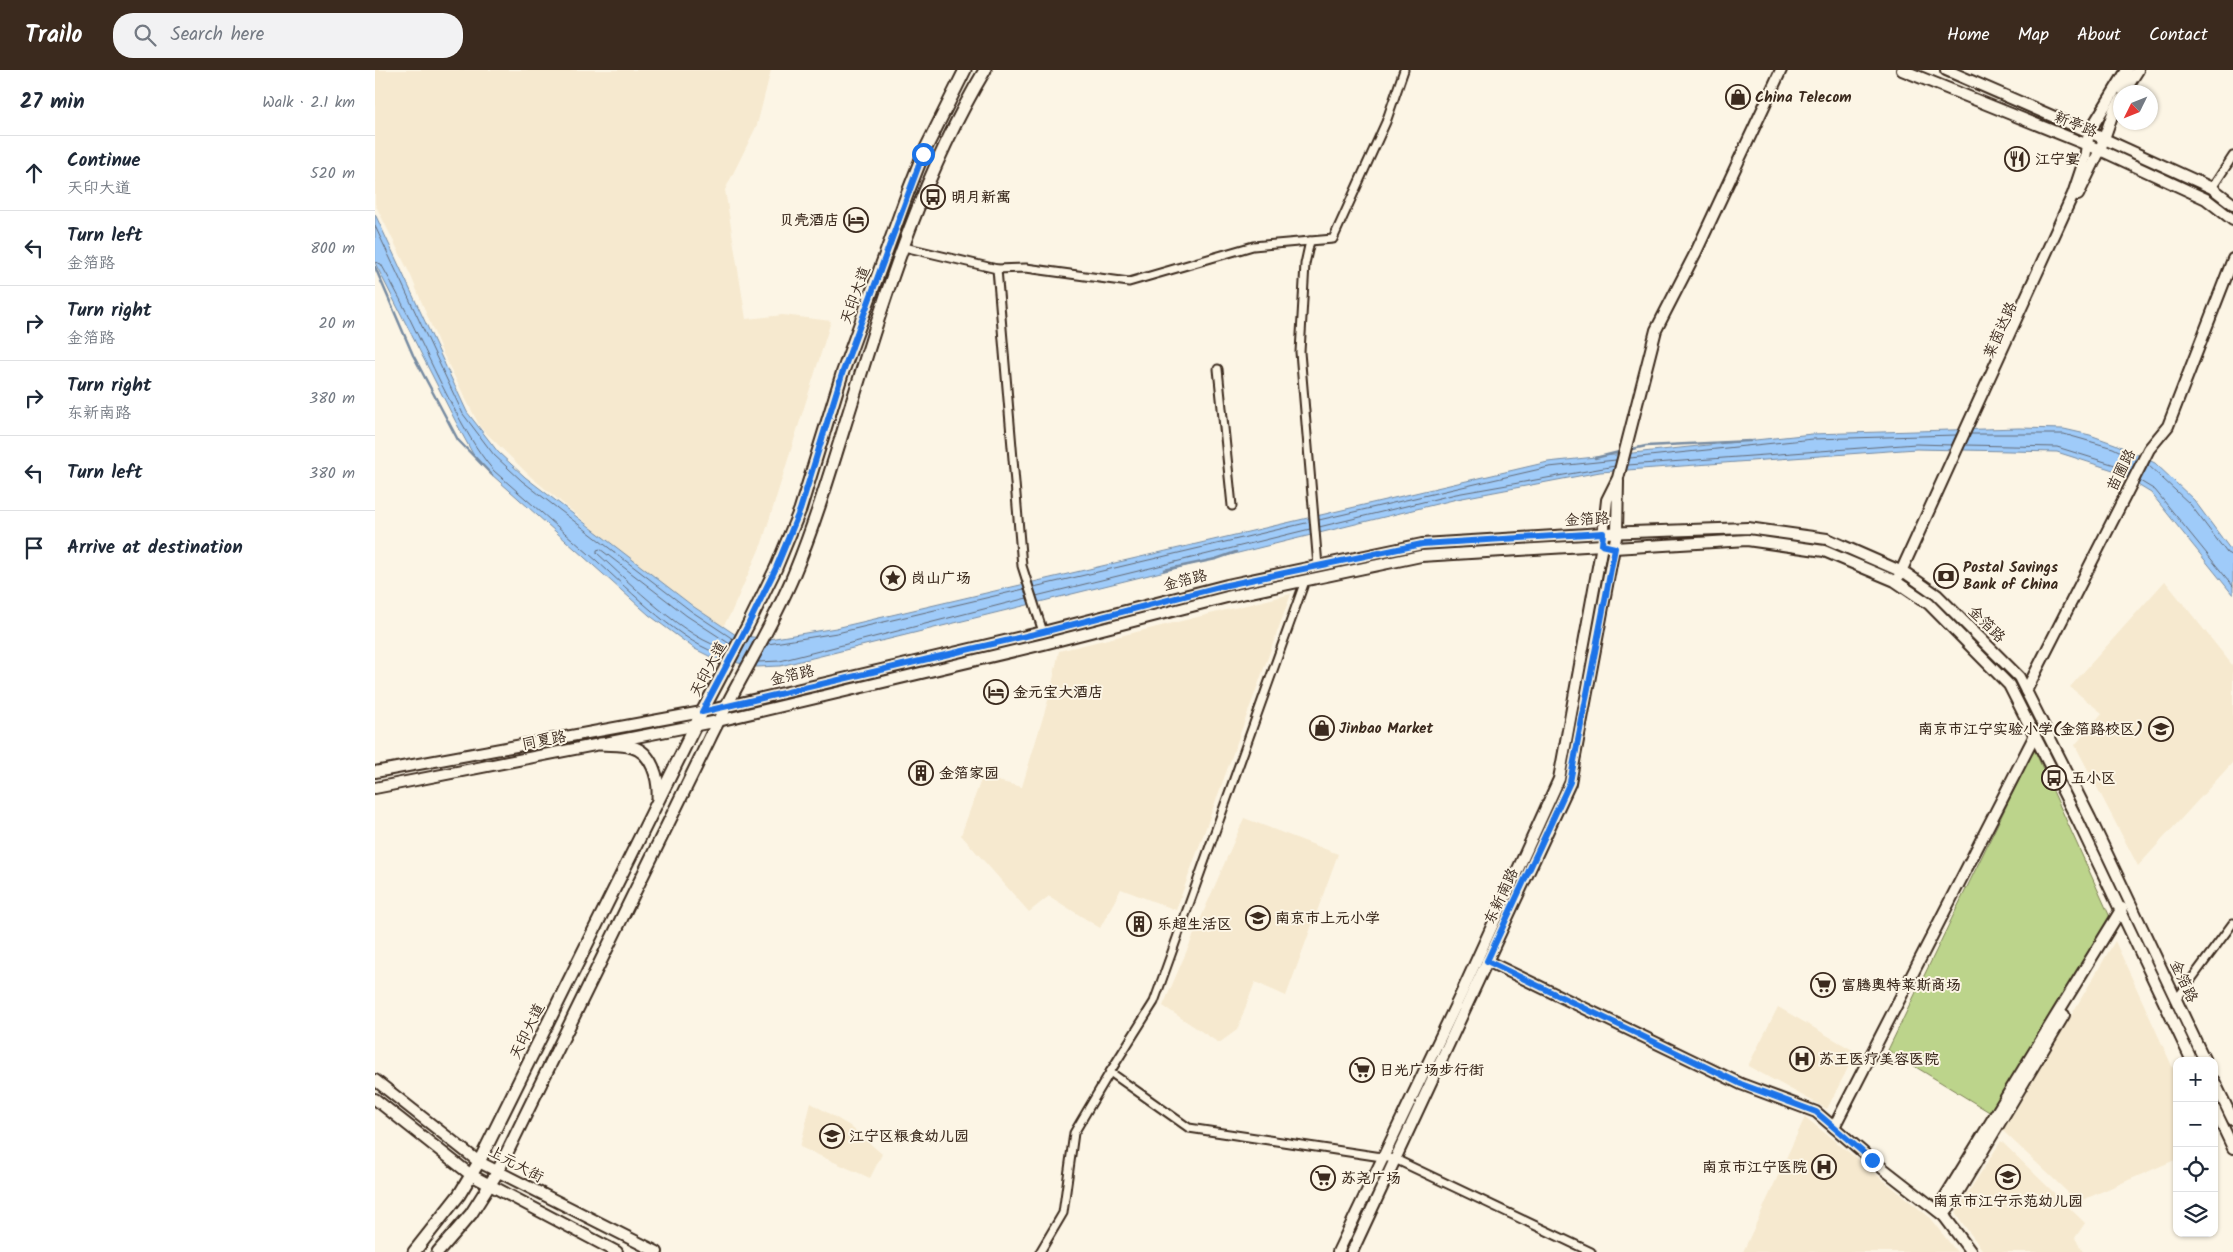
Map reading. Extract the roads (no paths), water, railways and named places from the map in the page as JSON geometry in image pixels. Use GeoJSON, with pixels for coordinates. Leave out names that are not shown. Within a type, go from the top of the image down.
{"type":"FeatureCollection","features":[{"type":"Feature","properties":{"kind":"main road","name":"天印大道"},"geometry":{"type":"LineString","coordinates":[[414,1252],[459,1195],[479,1162],[702,712],[776,568],[800,510],[842,374],[908,192],[923,154],[965,70]]}},
{"type":"Feature","properties":{"kind":"main road","name":"天印大道"},"geometry":{"type":"LineString","coordinates":[[438,1252],[471,1214],[497,1172],[718,721],[768,631],[793,577],[815,520],[859,380],[904,247],[937,161],[985,70]]}},
{"type":"Feature","properties":{"kind":"main road"},"geometry":{"type":"LineString","coordinates":[[1618,478],[1656,330],[1781,70]]}},
{"type":"Feature","properties":{"kind":"main road","name":"新亭路"},"geometry":{"type":"LineString","coordinates":[[1902,70],[2087,144],[2206,199],[2233,220]]}},
{"type":"Feature","properties":{"kind":"main road","name":"新亭路"},"geometry":{"type":"LineString","coordinates":[[1946,70],[2103,138],[2212,188],[2233,204]]}},
{"type":"Feature","properties":{"kind":"main road"},"geometry":{"type":"LineString","coordinates":[[1979,405],[2073,194],[2089,132],[2127,70]]}},
{"type":"Feature","properties":{"kind":"main road"},"geometry":{"type":"LineString","coordinates":[[2128,85],[2138,70]]}},
{"type":"Feature","properties":{"kind":"main road","name":"莱茵达路"},"geometry":{"type":"LineString","coordinates":[[1897,582],[1904,573],[1979,405],[2100,150],[2103,138],[2113,116]]}},
{"type":"Feature","properties":{"kind":"main road","name":"苗圃路"},"geometry":{"type":"LineString","coordinates":[[2026,691],[2149,449],[2168,426],[2233,259]]}},
{"type":"Feature","properties":{"kind":"main road","name":"东新南路"},"geometry":{"type":"LineString","coordinates":[[1352,1252],[1570,782],[1615,548],[1618,478]]}},
{"type":"Feature","properties":{"kind":"main road","name":"东新南路"},"geometry":{"type":"LineString","coordinates":[[1338,1252],[1559,779],[1602,545],[1607,500],[1618,478]]}},
{"type":"Feature","properties":{"kind":"main road","name":"金箔路"},"geometry":{"type":"LineString","coordinates":[[702,712],[1043,632],[1227,585],[1422,544],[1617,532],[1747,528],[1827,539],[1904,573],[1937,595],[2019,678],[2129,901],[2203,1057]]}},
{"type":"Feature","properties":{"kind":"main road","name":"金箔路"},"geometry":{"type":"LineString","coordinates":[[718,721],[1044,644],[1227,597],[1421,556],[1602,545],[1615,548],[1747,540],[1824,551],[1897,582],[1929,604],[2009,684],[2122,913],[2190,1057]]}},
{"type":"Feature","properties":{"kind":"main road","name":"同夏路"},"geometry":{"type":"LineString","coordinates":[[375,772],[702,712]]}},
{"type":"Feature","properties":{"kind":"main road","name":"同夏路"},"geometry":{"type":"LineString","coordinates":[[375,788],[718,721]]}},
{"type":"Feature","properties":{"kind":"main road"},"geometry":{"type":"LineString","coordinates":[[1834,1127],[2035,735]]}},
{"type":"Feature","properties":{"kind":"main road"},"geometry":{"type":"LineString","coordinates":[[600,744],[622,745],[641,750],[647,757],[657,778],[658,800]]}},
{"type":"Feature","properties":{"kind":"main road"},"geometry":{"type":"LineString","coordinates":[[1940,1213],[2129,901]]}},
{"type":"Feature","properties":{"kind":"main road"},"geometry":{"type":"LineString","coordinates":[[1487,961],[1741,1084],[1816,1112],[1872,1160],[1940,1213],[1971,1252]]}},
{"type":"Feature","properties":{"kind":"main road","name":"上元大街"},"geometry":{"type":"LineString","coordinates":[[375,1080],[479,1162],[657,1252]]}},
{"type":"Feature","properties":{"kind":"main road"},"geometry":{"type":"LineString","coordinates":[[2218,1088],[2233,1120]]}},
{"type":"Feature","properties":{"kind":"main road","name":"上元大街"},"geometry":{"type":"LineString","coordinates":[[375,1099],[471,1175],[617,1252]]}},
{"type":"Feature","properties":{"kind":"main road"},"geometry":{"type":"LineString","coordinates":[[2218,1116],[2233,1148]]}},
{"type":"Feature","properties":{"kind":"street"},"geometry":{"type":"LineString","coordinates":[[904,247],[997,269],[1026,268],[1129,282],[1253,246],[1333,239],[1386,122],[1404,70]]}},
{"type":"Feature","properties":{"kind":"street"},"geometry":{"type":"LineString","coordinates":[[2212,188],[2233,156]]}},
{"type":"Feature","properties":{"kind":"street"},"geometry":{"type":"LineString","coordinates":[[1310,241],[1305,264],[1300,352],[1318,566]]}},
{"type":"Feature","properties":{"kind":"street"},"geometry":{"type":"LineString","coordinates":[[997,269],[1023,566],[1043,632]]}},
{"type":"Feature","properties":{"kind":"street"},"geometry":{"type":"LineString","coordinates":[[1218,369],[1232,506]]}},
{"type":"Feature","properties":{"kind":"street"},"geometry":{"type":"LineString","coordinates":[[1040,1252],[1063,1213],[1073,1133],[1154,1002],[1305,581]]}},
{"type":"Feature","properties":{"kind":"street"},"geometry":{"type":"LineString","coordinates":[[2176,1000],[2233,923]]}},
{"type":"Feature","properties":{"kind":"street"},"geometry":{"type":"LineString","coordinates":[[1110,1072],[1189,1128],[1395,1159],[1591,1252]]}},
{"type":"Feature","properties":{"kind":"water"},"geometry":{"type":"Polygon","coordinates":[[[375,214],[467,412],[498,452],[525,477],[694,607],[736,635],[769,639],[836,628],[1548,462],[1812,434],[2019,428],[2064,429],[2090,435],[2115,444],[2155,463],[2194,500],[2233,553],[2233,595],[2151,493],[2113,470],[2057,452],[1916,449],[1600,472],[1457,499],[780,666],[757,667],[711,657],[695,649],[649,615],[491,474],[473,454],[375,263],[375,214]]]}},
{"type":"Feature","properties":{"kind":"waterway"},"geometry":{"type":"LineString","coordinates":[[375,267],[413,355],[458,440],[492,475]]}},
{"type":"Feature","properties":{"kind":"waterway"},"geometry":{"type":"LineString","coordinates":[[1628,450],[1646,446],[1750,441]]}},
{"type":"Feature","properties":{"kind":"waterway"},"geometry":{"type":"LineString","coordinates":[[1595,458],[1623,451]]}},
{"type":"Feature","properties":{"kind":"waterway"},"geometry":{"type":"LineString","coordinates":[[1164,570],[1216,559],[1236,552]]}},
{"type":"Feature","properties":{"kind":"place","name":"China Telecom"},"geometry":{"type":"Point","coordinates":[1738,97]}},
{"type":"Feature","properties":{"kind":"place","name":"江宁宴"},"geometry":{"type":"Point","coordinates":[2017,159]}},
{"type":"Feature","properties":{"kind":"place","name":"明月新寓"},"geometry":{"type":"Point","coordinates":[933,197]}},
{"type":"Feature","properties":{"kind":"place","name":"贝壳酒店"},"geometry":{"type":"Point","coordinates":[856,220]}},
{"type":"Feature","properties":{"kind":"place","name":"Postal Savings Bank of China"},"geometry":{"type":"Point","coordinates":[1946,576]}},
{"type":"Feature","properties":{"kind":"place","name":"岗山广场"},"geometry":{"type":"Point","coordinates":[893,578]}},
{"type":"Feature","properties":{"kind":"place","name":"金元宝大酒店"},"geometry":{"type":"Point","coordinates":[996,692]}},
{"type":"Feature","properties":{"kind":"place","name":"Jinbao Market"},"geometry":{"type":"Point","coordinates":[1322,728]}},
{"type":"Feature","properties":{"kind":"place","name":"南京市江宁实验小学(金箔路校区)"},"geometry":{"type":"Point","coordinates":[2161,729]}},
{"type":"Feature","properties":{"kind":"place","name":"金箔家园"},"geometry":{"type":"Point","coordinates":[921,773]}},
{"type":"Feature","properties":{"kind":"place","name":"五小区"},"geometry":{"type":"Point","coordinates":[2054,778]}},
{"type":"Feature","properties":{"kind":"place","name":"南京市上元小学"},"geometry":{"type":"Point","coordinates":[1258,918]}},
{"type":"Feature","properties":{"kind":"place","name":"乐超生活区"},"geometry":{"type":"Point","coordinates":[1139,924]}},
{"type":"Feature","properties":{"kind":"place","name":"富腾奥特莱斯商场"},"geometry":{"type":"Point","coordinates":[1823,985]}},
{"type":"Feature","properties":{"kind":"place","name":"苏王医疗美容医院"},"geometry":{"type":"Point","coordinates":[1802,1059]}},
{"type":"Feature","properties":{"kind":"place","name":"日光广场步行街"},"geometry":{"type":"Point","coordinates":[1362,1070]}},
{"type":"Feature","properties":{"kind":"place","name":"江宁区粮食幼儿园"},"geometry":{"type":"Point","coordinates":[832,1136]}},
{"type":"Feature","properties":{"kind":"place","name":"南京市江宁医院"},"geometry":{"type":"Point","coordinates":[1824,1167]}},
{"type":"Feature","properties":{"kind":"place","name":"南京市江宁示范幼儿园"},"geometry":{"type":"Point","coordinates":[2008,1177]}},
{"type":"Feature","properties":{"kind":"place","name":"苏尧广场"},"geometry":{"type":"Point","coordinates":[1323,1178]}}]}
